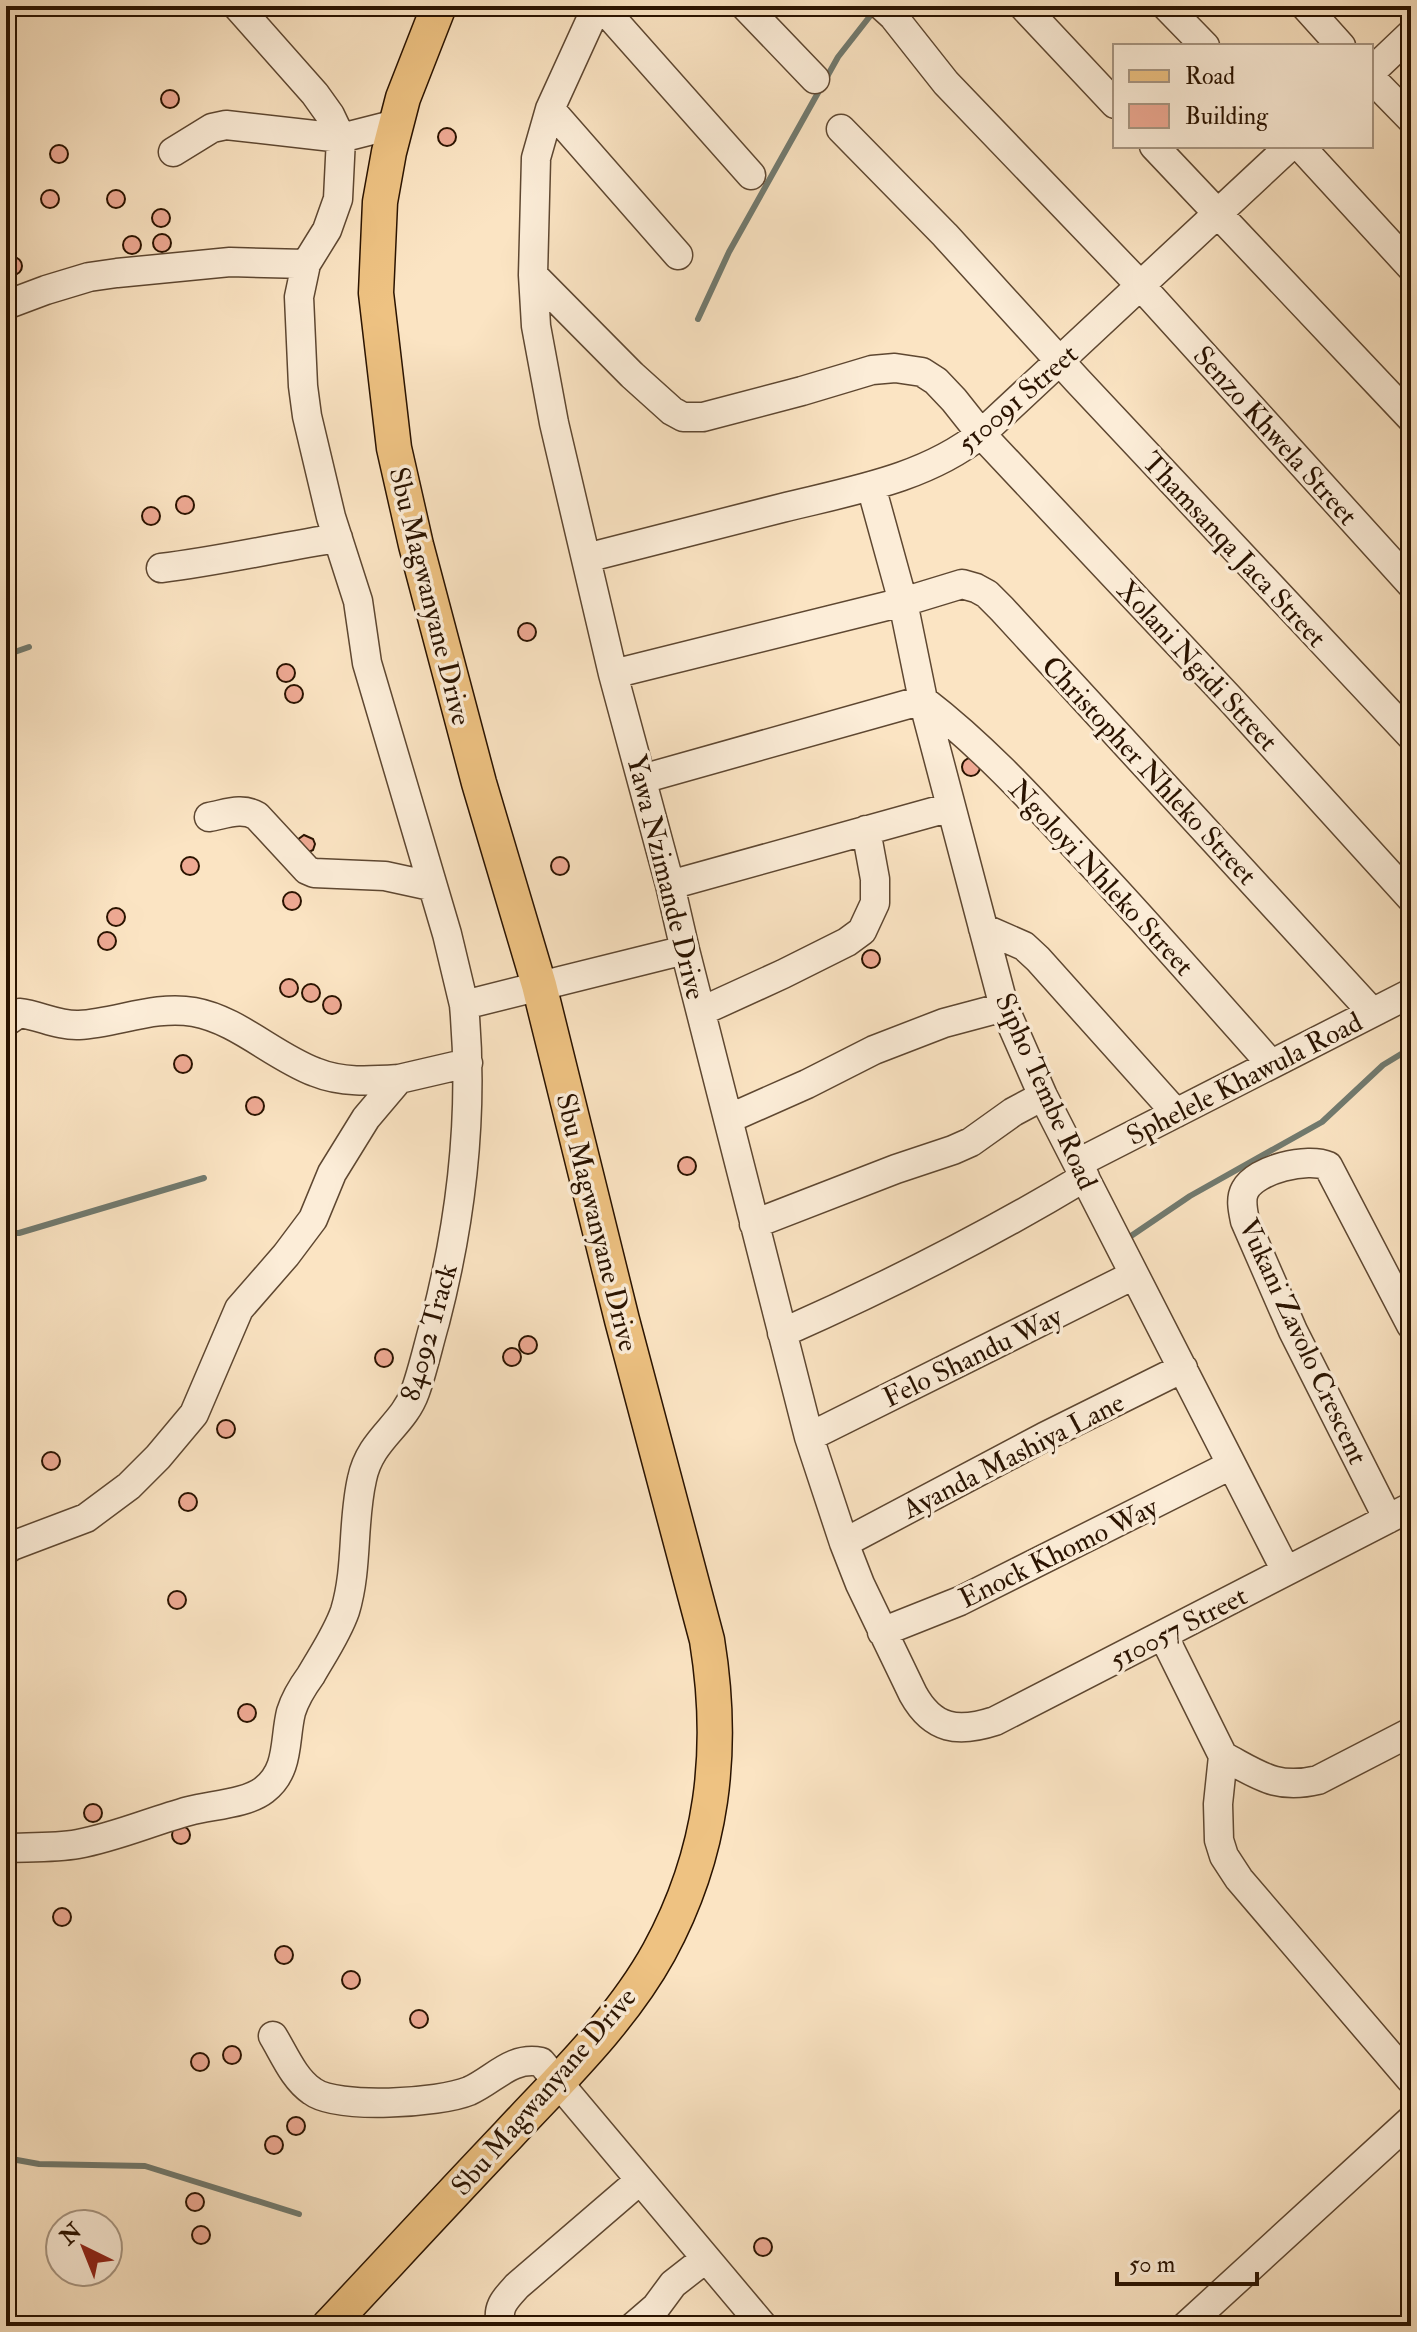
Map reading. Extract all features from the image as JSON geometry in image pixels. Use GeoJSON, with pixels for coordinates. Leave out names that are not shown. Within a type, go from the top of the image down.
{"type":"FeatureCollection","features":[{"type":"Feature","properties":{"kind":"main road","name":"Sbu Magwanyane Drive"},"geometry":{"type":"LineString","coordinates":[[329,2326],[356,2314],[634,1989],[658,1954],[676,1917],[705,1837],[714,1775],[714,1683],[707,1640],[539,985],[479,783],[416,545],[394,448],[376,293],[380,202],[407,86],[439,6]]}},
{"type":"Feature","properties":{"kind":"street"},"geometry":{"type":"LineString","coordinates":[[6,305],[89,277],[117,273],[230,262],[306,264],[327,230],[338,199],[341,138],[315,94],[237,6]]}},
{"type":"Feature","properties":{"kind":"street"},"geometry":{"type":"LineString","coordinates":[[599,6],[751,175]]}},
{"type":"Feature","properties":{"kind":"street","name":"Yawa Nzimande Drive"},"geometry":{"type":"LineString","coordinates":[[599,6],[550,109],[536,158],[533,275],[536,326],[554,423],[613,674],[670,885],[809,1437],[844,1543],[882,1632],[921,1709],[941,1724]]}},
{"type":"Feature","properties":{"kind":"street"},"geometry":{"type":"LineString","coordinates":[[745,6],[815,79]]}},
{"type":"Feature","properties":{"kind":"street","name":"Senzo Khwela Street"},"geometry":{"type":"LineString","coordinates":[[882,6],[946,83],[1140,285],[1411,584]]}},
{"type":"Feature","properties":{"kind":"street"},"geometry":{"type":"LineString","coordinates":[[1023,6],[1113,102]]}},
{"type":"Feature","properties":{"kind":"street"},"geometry":{"type":"LineString","coordinates":[[1166,6],[1203,44]]}},
{"type":"Feature","properties":{"kind":"street"},"geometry":{"type":"LineString","coordinates":[[1305,6],[1339,44]]}},
{"type":"Feature","properties":{"kind":"street"},"geometry":{"type":"LineString","coordinates":[[1373,70],[1411,34]]}},
{"type":"Feature","properties":{"kind":"street"},"geometry":{"type":"LineString","coordinates":[[1373,80],[1411,119]]}},
{"type":"Feature","properties":{"kind":"street"},"geometry":{"type":"LineString","coordinates":[[550,109],[678,255]]}},
{"type":"Feature","properties":{"kind":"street"},"geometry":{"type":"LineString","coordinates":[[173,152],[196,136],[226,125],[341,138],[396,124]]}},
{"type":"Feature","properties":{"kind":"street","name":"Thamsanqa Jaca Street"},"geometry":{"type":"LineString","coordinates":[[841,129],[945,235],[1411,736]]}},
{"type":"Feature","properties":{"kind":"street"},"geometry":{"type":"LineString","coordinates":[[1156,148],[1411,418]]}},
{"type":"Feature","properties":{"kind":"street","name":"510091 Street"},"geometry":{"type":"LineString","coordinates":[[586,558],[871,486],[953,455],[981,434],[1288,148]]}},
{"type":"Feature","properties":{"kind":"street"},"geometry":{"type":"LineString","coordinates":[[1302,148],[1411,267]]}},
{"type":"Feature","properties":{"kind":"street","name":"84092 Track"},"geometry":{"type":"LineString","coordinates":[[6,1848],[57,1847],[107,1838],[189,1811],[256,1795],[271,1783],[285,1757],[291,1712],[345,1610],[361,1479],[367,1460],[379,1441],[410,1406],[422,1372],[453,1248],[467,1144],[468,1063],[464,1005],[453,957],[367,663],[358,601],[318,468],[303,386],[299,297],[306,264]]}},
{"type":"Feature","properties":{"kind":"street","name":"Xolani Ngidi Street"},"geometry":{"type":"LineString","coordinates":[[533,275],[632,375],[683,417],[703,417],[872,370],[895,368],[922,372],[936,381],[981,434],[1233,702],[1411,898]]}},
{"type":"Feature","properties":{"kind":"street","name":"Sipho Tembe Road"},"geometry":{"type":"LineString","coordinates":[[871,486],[903,602],[923,700],[1004,1007],[1043,1096],[1286,1571]]}},
{"type":"Feature","properties":{"kind":"street"},"geometry":{"type":"LineString","coordinates":[[161,568],[338,538]]}},
{"type":"Feature","properties":{"kind":"street","name":"Christopher Nhleko Street"},"geometry":{"type":"LineString","coordinates":[[613,674],[903,602],[962,584],[976,588],[987,594],[1372,1012]]}},
{"type":"Feature","properties":{"kind":"street"},"geometry":{"type":"LineString","coordinates":[[642,779],[923,700]]}},
{"type":"Feature","properties":{"kind":"street","name":"Ngoloyi Nhleko Street"},"geometry":{"type":"LineString","coordinates":[[923,700],[981,748],[1036,804],[1271,1064]]}},
{"type":"Feature","properties":{"kind":"street"},"geometry":{"type":"LineString","coordinates":[[670,885],[951,807]]}},
{"type":"Feature","properties":{"kind":"street"},"geometry":{"type":"LineString","coordinates":[[209,817],[243,810],[250,812],[307,870],[314,873],[385,876],[431,886]]}},
{"type":"Feature","properties":{"kind":"street"},"geometry":{"type":"LineString","coordinates":[[702,1011],[808,962],[862,931],[875,903],[875,879],[866,830]]}},
{"type":"Feature","properties":{"kind":"street"},"geometry":{"type":"LineString","coordinates":[[983,928],[1024,946],[1038,959],[1176,1113]]}},
{"type":"Feature","properties":{"kind":"street"},"geometry":{"type":"LineString","coordinates":[[464,1005],[685,950]]}},
{"type":"Feature","properties":{"kind":"street","name":"Sphelele Khawula Road"},"geometry":{"type":"LineString","coordinates":[[782,1333],[866,1296],[1010,1222],[1081,1170],[1176,1113],[1411,993]]}},
{"type":"Feature","properties":{"kind":"street"},"geometry":{"type":"LineString","coordinates":[[728,1119],[874,1050],[944,1023],[1004,1007]]}},
{"type":"Feature","properties":{"kind":"street"},"geometry":{"type":"LineString","coordinates":[[6,1022],[19,1013],[74,1025],[156,1011],[192,1012],[211,1016],[320,1074],[356,1081],[399,1079],[468,1063]]}},
{"type":"Feature","properties":{"kind":"street"},"geometry":{"type":"LineString","coordinates":[[6,1550],[86,1518],[129,1486],[176,1437],[194,1414],[239,1309],[313,1219],[332,1173],[352,1139],[399,1079]]}},
{"type":"Feature","properties":{"kind":"street"},"geometry":{"type":"LineString","coordinates":[[754,1224],[953,1150],[971,1142],[1013,1112],[1043,1096]]}},
{"type":"Feature","properties":{"kind":"street","name":"Vukani Zavolo Crescent"},"geometry":{"type":"LineString","coordinates":[[1399,1513],[1293,1331],[1245,1221],[1243,1193],[1248,1185],[1270,1171],[1309,1162],[1328,1166],[1411,1325]]}},
{"type":"Feature","properties":{"kind":"street","name":"Felo Shandu Way"},"geometry":{"type":"LineString","coordinates":[[809,1437],[1134,1275]]}},
{"type":"Feature","properties":{"kind":"street","name":"Ayanda Mashiya Lane"},"geometry":{"type":"LineString","coordinates":[[844,1543],[1044,1437],[1183,1368]]}},
{"type":"Feature","properties":{"kind":"street","name":"Enock Khomo Way"},"geometry":{"type":"LineString","coordinates":[[882,1632],[960,1601],[1231,1465]]}},
{"type":"Feature","properties":{"kind":"street","name":"510057 Street"},"geometry":{"type":"LineString","coordinates":[[941,1724],[958,1728],[995,1721],[1399,1513]]}},
{"type":"Feature","properties":{"kind":"street"},"geometry":{"type":"LineString","coordinates":[[1163,1635],[1223,1756],[1217,1822],[1224,1856],[1239,1879],[1411,2080]]}},
{"type":"Feature","properties":{"kind":"street"},"geometry":{"type":"LineString","coordinates":[[1223,1756],[1268,1779],[1286,1785],[1303,1784],[1318,1780],[1411,1732]]}},
{"type":"Feature","properties":{"kind":"street"},"geometry":{"type":"LineString","coordinates":[[273,2036],[313,2093],[328,2099],[358,2103],[450,2097],[468,2092],[514,2063],[541,2062],[763,2326]]}},
{"type":"Feature","properties":{"kind":"street"},"geometry":{"type":"LineString","coordinates":[[1186,2326],[1411,2120]]}},
{"type":"Feature","properties":{"kind":"street"},"geometry":{"type":"LineString","coordinates":[[502,2326],[500,2309],[517,2286],[639,2181]]}},
{"type":"Feature","properties":{"kind":"street"},"geometry":{"type":"LineString","coordinates":[[634,2326],[656,2307],[673,2284],[705,2259]]}},
{"type":"Feature","properties":{"kind":"building"},"geometry":{"type":"Polygon","coordinates":[[[166,90],[174,90],[179,99],[177,106],[166,108],[161,103],[161,95],[166,90]]]}},
{"type":"Feature","properties":{"kind":"building"},"geometry":{"type":"Polygon","coordinates":[[[443,128],[451,128],[456,137],[454,144],[443,146],[438,141],[438,133],[443,128]]]}},
{"type":"Feature","properties":{"kind":"building"},"geometry":{"type":"Polygon","coordinates":[[[55,145],[63,145],[68,154],[66,161],[55,163],[50,158],[50,150],[55,145]]]}},
{"type":"Feature","properties":{"kind":"building"},"geometry":{"type":"Polygon","coordinates":[[[46,190],[54,190],[59,199],[57,206],[46,208],[41,203],[41,195],[46,190]]]}},
{"type":"Feature","properties":{"kind":"building"},"geometry":{"type":"Polygon","coordinates":[[[112,190],[120,190],[125,199],[123,206],[112,208],[107,203],[107,195],[112,190]]]}},
{"type":"Feature","properties":{"kind":"building"},"geometry":{"type":"Polygon","coordinates":[[[157,209],[165,209],[170,218],[168,225],[157,227],[152,222],[152,214],[157,209]]]}},
{"type":"Feature","properties":{"kind":"building"},"geometry":{"type":"Polygon","coordinates":[[[158,234],[166,234],[171,243],[169,250],[158,252],[153,247],[153,239],[158,234]]]}},
{"type":"Feature","properties":{"kind":"building"},"geometry":{"type":"Polygon","coordinates":[[[128,236],[136,236],[141,245],[139,252],[128,254],[123,249],[123,241],[128,236]]]}},
{"type":"Feature","properties":{"kind":"building"},"geometry":{"type":"Polygon","coordinates":[[[13,257],[22,266],[13,275],[4,266],[13,257]]]}},
{"type":"Feature","properties":{"kind":"building"},"geometry":{"type":"Polygon","coordinates":[[[181,496],[189,496],[194,505],[192,512],[181,514],[176,509],[176,501],[181,496]]]}},
{"type":"Feature","properties":{"kind":"building"},"geometry":{"type":"Polygon","coordinates":[[[147,507],[155,507],[160,516],[158,523],[147,525],[142,520],[142,512],[147,507]]]}},
{"type":"Feature","properties":{"kind":"building"},"geometry":{"type":"Polygon","coordinates":[[[523,623],[531,623],[536,632],[534,639],[523,641],[518,636],[518,628],[523,623]]]}},
{"type":"Feature","properties":{"kind":"building"},"geometry":{"type":"Polygon","coordinates":[[[282,664],[290,664],[295,673],[293,680],[282,682],[277,677],[277,669],[282,664]]]}},
{"type":"Feature","properties":{"kind":"building"},"geometry":{"type":"Polygon","coordinates":[[[290,685],[298,685],[303,694],[301,701],[290,703],[285,698],[285,690],[290,685]]]}},
{"type":"Feature","properties":{"kind":"building"},"geometry":{"type":"Polygon","coordinates":[[[971,758],[980,767],[971,776],[962,767],[971,758]]]}},
{"type":"Feature","properties":{"kind":"building"},"geometry":{"type":"Polygon","coordinates":[[[6,835],[13,836],[16,841],[16,847],[10,853],[6,853],[6,835]]]}},
{"type":"Feature","properties":{"kind":"building"},"geometry":{"type":"Polygon","coordinates":[[[304,835],[313,839],[315,844],[313,850],[305,854],[297,840],[304,835]]]}},
{"type":"Feature","properties":{"kind":"building"},"geometry":{"type":"Polygon","coordinates":[[[186,857],[194,857],[199,866],[197,873],[186,875],[181,870],[181,862],[186,857]]]}},
{"type":"Feature","properties":{"kind":"building"},"geometry":{"type":"Polygon","coordinates":[[[556,857],[564,857],[569,866],[567,873],[556,875],[551,870],[551,862],[556,857]]]}},
{"type":"Feature","properties":{"kind":"building"},"geometry":{"type":"Polygon","coordinates":[[[288,892],[296,892],[301,901],[299,908],[288,910],[283,905],[283,897],[288,892]]]}},
{"type":"Feature","properties":{"kind":"building"},"geometry":{"type":"Polygon","coordinates":[[[112,908],[120,908],[125,917],[123,924],[112,926],[107,921],[107,913],[112,908]]]}},
{"type":"Feature","properties":{"kind":"building"},"geometry":{"type":"Polygon","coordinates":[[[103,932],[111,932],[116,941],[114,948],[103,950],[98,945],[98,937],[103,932]]]}},
{"type":"Feature","properties":{"kind":"building"},"geometry":{"type":"Polygon","coordinates":[[[867,950],[875,950],[880,959],[878,966],[867,968],[862,963],[862,955],[867,950]]]}},
{"type":"Feature","properties":{"kind":"building"},"geometry":{"type":"Polygon","coordinates":[[[285,979],[293,979],[298,988],[296,995],[285,997],[280,992],[280,984],[285,979]]]}},
{"type":"Feature","properties":{"kind":"building"},"geometry":{"type":"Polygon","coordinates":[[[307,984],[315,984],[320,993],[318,1000],[307,1002],[302,997],[302,989],[307,984]]]}},
{"type":"Feature","properties":{"kind":"building"},"geometry":{"type":"Polygon","coordinates":[[[328,996],[336,996],[341,1005],[339,1012],[328,1014],[323,1009],[323,1001],[328,996]]]}},
{"type":"Feature","properties":{"kind":"building"},"geometry":{"type":"Polygon","coordinates":[[[179,1055],[187,1055],[192,1064],[190,1071],[179,1073],[174,1068],[174,1060],[179,1055]]]}},
{"type":"Feature","properties":{"kind":"building"},"geometry":{"type":"Polygon","coordinates":[[[251,1097],[259,1097],[264,1106],[262,1113],[251,1115],[246,1110],[246,1102],[251,1097]]]}},
{"type":"Feature","properties":{"kind":"building"},"geometry":{"type":"Polygon","coordinates":[[[683,1157],[691,1157],[696,1166],[694,1173],[683,1175],[678,1170],[678,1162],[683,1157]]]}},
{"type":"Feature","properties":{"kind":"building"},"geometry":{"type":"Polygon","coordinates":[[[524,1336],[532,1336],[537,1345],[535,1352],[524,1354],[519,1349],[519,1341],[524,1336]]]}},
{"type":"Feature","properties":{"kind":"building"},"geometry":{"type":"Polygon","coordinates":[[[508,1348],[516,1348],[521,1357],[519,1364],[508,1366],[503,1361],[503,1353],[508,1348]]]}},
{"type":"Feature","properties":{"kind":"building"},"geometry":{"type":"Polygon","coordinates":[[[380,1349],[388,1349],[393,1358],[391,1365],[380,1367],[375,1362],[375,1354],[380,1349]]]}},
{"type":"Feature","properties":{"kind":"building"},"geometry":{"type":"Polygon","coordinates":[[[222,1420],[230,1420],[235,1429],[233,1436],[222,1438],[217,1433],[217,1425],[222,1420]]]}},
{"type":"Feature","properties":{"kind":"building"},"geometry":{"type":"Polygon","coordinates":[[[47,1452],[55,1452],[60,1461],[58,1468],[47,1470],[42,1465],[42,1457],[47,1452]]]}},
{"type":"Feature","properties":{"kind":"building"},"geometry":{"type":"Polygon","coordinates":[[[184,1493],[192,1493],[197,1502],[195,1509],[184,1511],[179,1506],[179,1498],[184,1493]]]}},
{"type":"Feature","properties":{"kind":"building"},"geometry":{"type":"Polygon","coordinates":[[[173,1591],[181,1591],[186,1600],[184,1607],[173,1609],[168,1604],[168,1596],[173,1591]]]}},
{"type":"Feature","properties":{"kind":"building"},"geometry":{"type":"Polygon","coordinates":[[[243,1704],[251,1704],[256,1713],[254,1720],[243,1722],[238,1717],[238,1709],[243,1704]]]}},
{"type":"Feature","properties":{"kind":"building"},"geometry":{"type":"Polygon","coordinates":[[[89,1804],[97,1804],[102,1813],[100,1820],[89,1822],[84,1817],[84,1809],[89,1804]]]}},
{"type":"Feature","properties":{"kind":"building"},"geometry":{"type":"Polygon","coordinates":[[[181,1826],[190,1835],[181,1844],[172,1835],[181,1826]]]}},
{"type":"Feature","properties":{"kind":"building"},"geometry":{"type":"Polygon","coordinates":[[[58,1908],[66,1908],[71,1917],[69,1924],[58,1926],[53,1921],[53,1913],[58,1908]]]}},
{"type":"Feature","properties":{"kind":"building"},"geometry":{"type":"Polygon","coordinates":[[[280,1946],[288,1946],[293,1955],[291,1962],[280,1964],[275,1959],[275,1951],[280,1946]]]}},
{"type":"Feature","properties":{"kind":"building"},"geometry":{"type":"Polygon","coordinates":[[[347,1971],[355,1971],[360,1980],[358,1987],[347,1989],[342,1984],[342,1976],[347,1971]]]}},
{"type":"Feature","properties":{"kind":"building"},"geometry":{"type":"Polygon","coordinates":[[[415,2010],[423,2010],[428,2019],[426,2026],[415,2028],[410,2023],[410,2015],[415,2010]]]}},
{"type":"Feature","properties":{"kind":"building"},"geometry":{"type":"Polygon","coordinates":[[[228,2046],[236,2046],[241,2055],[239,2062],[228,2064],[223,2059],[223,2051],[228,2046]]]}},
{"type":"Feature","properties":{"kind":"building"},"geometry":{"type":"Polygon","coordinates":[[[196,2053],[204,2053],[209,2062],[207,2069],[196,2071],[191,2066],[191,2058],[196,2053]]]}},
{"type":"Feature","properties":{"kind":"building"},"geometry":{"type":"Polygon","coordinates":[[[292,2117],[300,2117],[305,2126],[303,2133],[292,2135],[287,2130],[287,2122],[292,2117]]]}},
{"type":"Feature","properties":{"kind":"building"},"geometry":{"type":"Polygon","coordinates":[[[270,2136],[278,2136],[283,2145],[281,2152],[270,2154],[265,2149],[265,2141],[270,2136]]]}},
{"type":"Feature","properties":{"kind":"building"},"geometry":{"type":"Polygon","coordinates":[[[191,2193],[199,2193],[204,2202],[202,2209],[191,2211],[186,2206],[186,2198],[191,2193]]]}},
{"type":"Feature","properties":{"kind":"building"},"geometry":{"type":"Polygon","coordinates":[[[197,2226],[205,2226],[210,2235],[208,2242],[197,2244],[192,2239],[192,2231],[197,2226]]]}},
{"type":"Feature","properties":{"kind":"building"},"geometry":{"type":"Polygon","coordinates":[[[759,2238],[767,2238],[772,2247],[770,2254],[759,2256],[754,2251],[754,2243],[759,2238]]]}},
{"type":"Feature","properties":{"kind":"waterway"},"geometry":{"type":"LineString","coordinates":[[698,319],[729,252],[838,57],[874,11]]}},
{"type":"Feature","properties":{"kind":"waterway"},"geometry":{"type":"LineString","coordinates":[[6,655],[29,647]]}},
{"type":"Feature","properties":{"kind":"waterway"},"geometry":{"type":"LineString","coordinates":[[1131,1236],[1190,1196],[1322,1122],[1383,1065],[1411,1048]]}},
{"type":"Feature","properties":{"kind":"waterway"},"geometry":{"type":"LineString","coordinates":[[6,1233],[19,1233],[204,1178]]}},
{"type":"Feature","properties":{"kind":"waterway"},"geometry":{"type":"LineString","coordinates":[[6,2158],[39,2164],[145,2166],[299,2214]]}}]}
